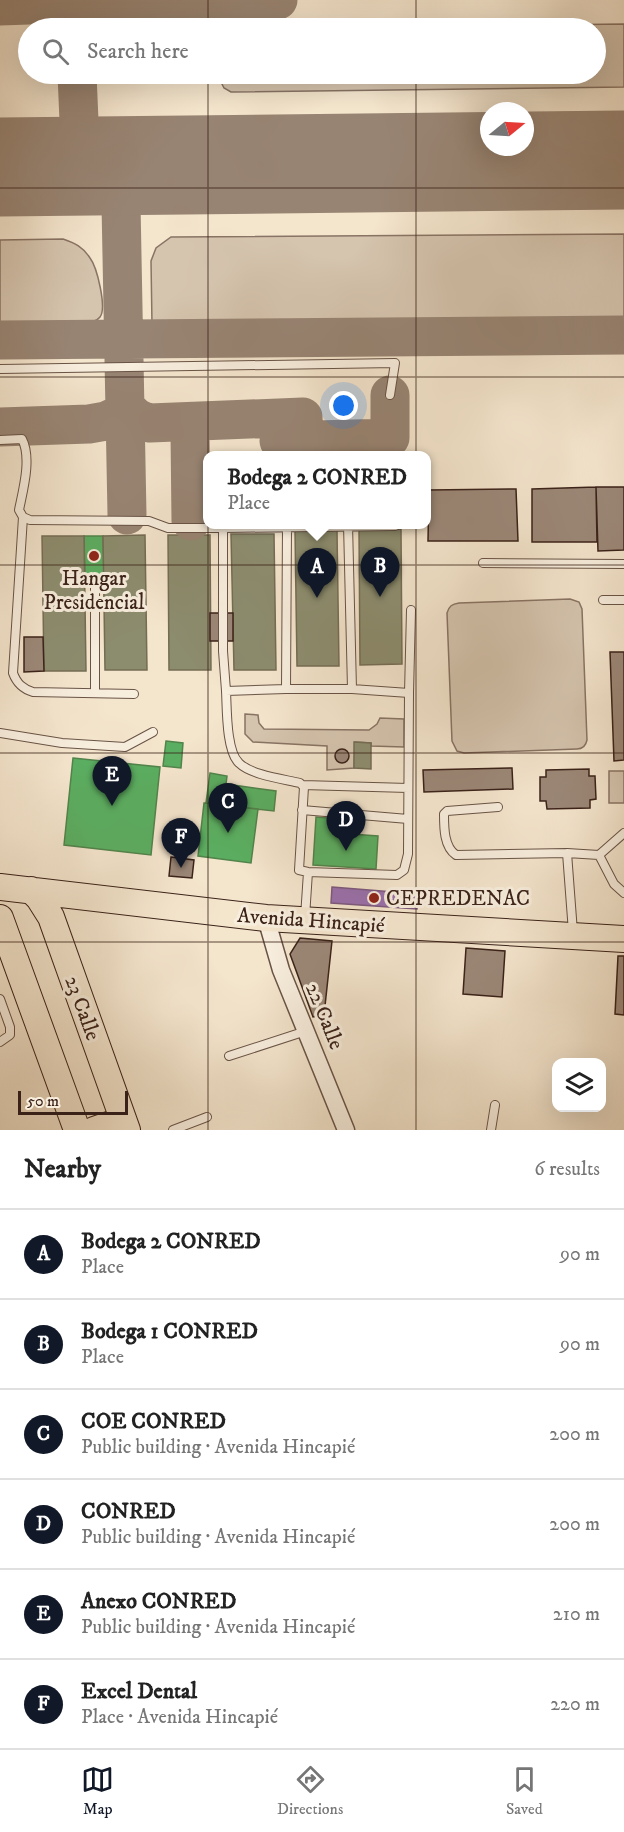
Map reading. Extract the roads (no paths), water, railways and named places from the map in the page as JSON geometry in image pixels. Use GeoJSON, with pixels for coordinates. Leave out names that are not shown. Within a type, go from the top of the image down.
{"type":"FeatureCollection","features":[{"type":"Feature","properties":{"kind":"main road","name":"Avenida Hincapié"},"geometry":{"type":"LineString","coordinates":[[0,887],[266,918],[624,939]]}},
{"type":"Feature","properties":{"kind":"main road","name":"23 Calle"},"geometry":{"type":"LineString","coordinates":[[31,890],[45,907],[55,927],[125,1125]]}},
{"type":"Feature","properties":{"kind":"main road"},"geometry":{"type":"LineString","coordinates":[[55,927],[63,909],[81,896]]}},
{"type":"Feature","properties":{"kind":"main road"},"geometry":{"type":"LineString","coordinates":[[0,918],[7,954],[77,1130]]}},
{"type":"Feature","properties":{"kind":"main road"},"geometry":{"type":"LineString","coordinates":[[94,1130],[125,1125]]}},
{"type":"Feature","properties":{"kind":"street","name":"22 Calle"},"geometry":{"type":"LineString","coordinates":[[266,918],[281,970],[346,1130]]}},
{"type":"Feature","properties":{"kind":"lane"},"geometry":{"type":"LineString","coordinates":[[0,369],[395,363],[390,394]]}},
{"type":"Feature","properties":{"kind":"lane"},"geometry":{"type":"LineString","coordinates":[[0,440],[22,439],[26,445],[26,477],[19,510],[23,517],[13,674],[16,681],[26,690],[33,692],[134,694]]}},
{"type":"Feature","properties":{"kind":"lane"},"geometry":{"type":"LineString","coordinates":[[23,517],[30,520],[149,521],[168,528],[203,527]]}},
{"type":"Feature","properties":{"kind":"lane"},"geometry":{"type":"LineString","coordinates":[[223,529],[223,651],[229,731],[233,755],[239,764],[258,773],[303,785],[408,788]]}},
{"type":"Feature","properties":{"kind":"lane"},"geometry":{"type":"LineString","coordinates":[[286,529],[286,689]]}},
{"type":"Feature","properties":{"kind":"lane"},"geometry":{"type":"LineString","coordinates":[[348,529],[352,689]]}},
{"type":"Feature","properties":{"kind":"lane"},"geometry":{"type":"LineString","coordinates":[[483,563],[624,564]]}},
{"type":"Feature","properties":{"kind":"lane"},"geometry":{"type":"LineString","coordinates":[[95,581],[95,693]]}},
{"type":"Feature","properties":{"kind":"lane"},"geometry":{"type":"LineString","coordinates":[[603,600],[624,600]]}},
{"type":"Feature","properties":{"kind":"lane"},"geometry":{"type":"LineString","coordinates":[[303,785],[298,868],[300,871],[397,875],[404,870],[407,862],[411,610]]}},
{"type":"Feature","properties":{"kind":"lane"},"geometry":{"type":"LineString","coordinates":[[226,691],[352,689],[409,693]]}},
{"type":"Feature","properties":{"kind":"lane"},"geometry":{"type":"LineString","coordinates":[[0,733],[62,743],[125,747],[153,732]]}},
{"type":"Feature","properties":{"kind":"lane"},"geometry":{"type":"LineString","coordinates":[[498,807],[445,812],[444,830],[450,851],[456,855],[567,853],[599,855],[624,833]]}},
{"type":"Feature","properties":{"kind":"lane"},"geometry":{"type":"LineString","coordinates":[[302,810],[408,819]]}},
{"type":"Feature","properties":{"kind":"lane"},"geometry":{"type":"LineString","coordinates":[[567,853],[573,936]]}},
{"type":"Feature","properties":{"kind":"lane"},"geometry":{"type":"LineString","coordinates":[[599,855],[614,884],[624,893]]}},
{"type":"Feature","properties":{"kind":"lane"},"geometry":{"type":"LineString","coordinates":[[305,920],[308,872]]}},
{"type":"Feature","properties":{"kind":"lane"},"geometry":{"type":"LineString","coordinates":[[0,999],[10,1027],[10,1035],[0,1042]]}},
{"type":"Feature","properties":{"kind":"lane"},"geometry":{"type":"LineString","coordinates":[[229,1056],[306,1031]]}},
{"type":"Feature","properties":{"kind":"lane"},"geometry":{"type":"LineString","coordinates":[[491,1130],[495,1105]]}},
{"type":"Feature","properties":{"kind":"lane"},"geometry":{"type":"LineString","coordinates":[[173,1130],[207,1117]]}},
{"type":"Feature","properties":{"kind":"place","name":"Hangar Presidencial"},"geometry":{"type":"Point","coordinates":[94,556]}},
{"type":"Feature","properties":{"kind":"place","name":"Bodega 1 CONRED"},"geometry":{"type":"Point","coordinates":[380,597]}},
{"type":"Feature","properties":{"kind":"place","name":"Bodega 2 CONRED"},"geometry":{"type":"Point","coordinates":[317,598]}},
{"type":"Feature","properties":{"kind":"place","name":"Anexo CONRED"},"geometry":{"type":"Point","coordinates":[112,806]}},
{"type":"Feature","properties":{"kind":"place","name":"COE CONRED"},"geometry":{"type":"Point","coordinates":[228,833]}},
{"type":"Feature","properties":{"kind":"place","name":"CONRED"},"geometry":{"type":"Point","coordinates":[346,851]}},
{"type":"Feature","properties":{"kind":"place","name":"Excel Dental"},"geometry":{"type":"Point","coordinates":[181,868]}},
{"type":"Feature","properties":{"kind":"place","name":"CEPREDENAC"},"geometry":{"type":"Point","coordinates":[374,898]}}]}
